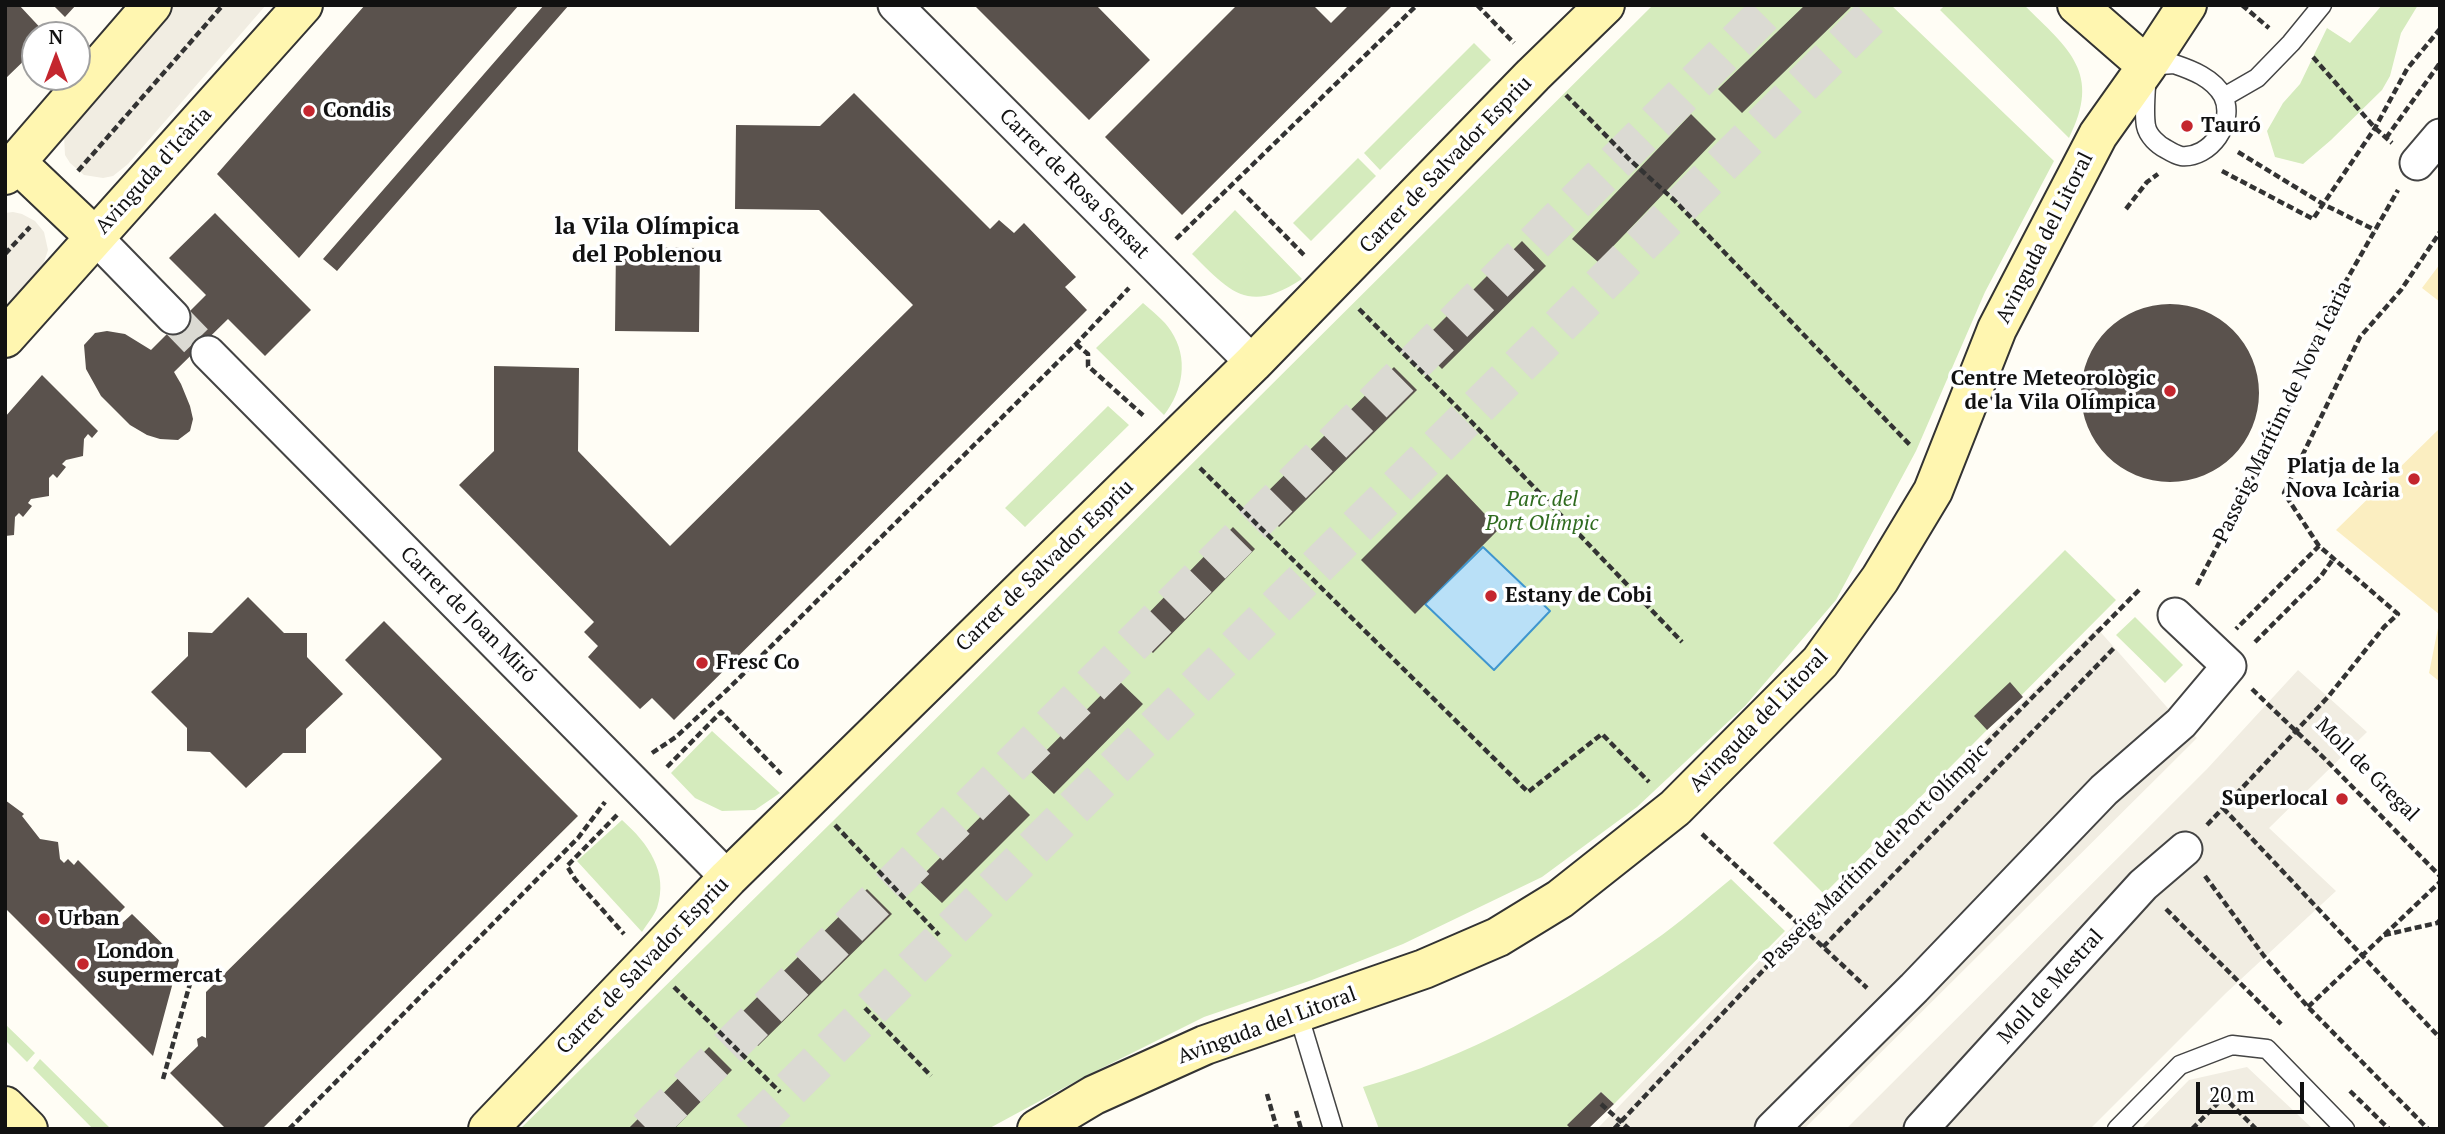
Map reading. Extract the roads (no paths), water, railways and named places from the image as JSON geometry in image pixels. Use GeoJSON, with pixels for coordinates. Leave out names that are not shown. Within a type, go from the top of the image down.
{"type":"FeatureCollection","features":[{"type":"Feature","properties":{"kind":"main road"},"geometry":{"type":"LineString","coordinates":[[95,237],[9,163],[152,5]]}},
{"type":"Feature","properties":{"kind":"main road","name":"Avinguda d'Icària"},"geometry":{"type":"LineString","coordinates":[[5,338],[303,5]]}},
{"type":"Feature","properties":{"kind":"main road","name":"Carrer de Salvador Espriu"},"geometry":{"type":"LineString","coordinates":[[488,1129],[728,878],[1253,363],[1605,5]]}},
{"type":"Feature","properties":{"kind":"main road"},"geometry":{"type":"LineString","coordinates":[[2077,5],[2147,66]]}},
{"type":"Feature","properties":{"kind":"main road","name":"Avinguda del Litoral"},"geometry":{"type":"LineString","coordinates":[[1037,1129],[1094,1095],[1205,1045],[1424,969],[1498,937],[1560,899],[1675,808],[1820,662],[1881,579],[1933,491],[1997,329],[2098,135],[2187,5]]}},
{"type":"Feature","properties":{"kind":"main road"},"geometry":{"type":"LineString","coordinates":[[5,1106],[28,1129]]}},
{"type":"Feature","properties":{"kind":"street","name":"Carrer de Rosa Sensat"},"geometry":{"type":"LineString","coordinates":[[895,5],[1253,363]]}},
{"type":"Feature","properties":{"kind":"street"},"geometry":{"type":"LineString","coordinates":[[2417,163],[2440,136]]}},
{"type":"Feature","properties":{"kind":"street"},"geometry":{"type":"LineString","coordinates":[[95,237],[173,317]]}},
{"type":"Feature","properties":{"kind":"street","name":"Carrer de Joan Miró"},"geometry":{"type":"LineString","coordinates":[[208,352],[728,878]]}},
{"type":"Feature","properties":{"kind":"street"},"geometry":{"type":"LineString","coordinates":[[1772,1129],[1891,1011],[2104,790],[2181,723],[2229,666],[2175,615]]}},
{"type":"Feature","properties":{"kind":"street","name":"Moll de Mestral"},"geometry":{"type":"LineString","coordinates":[[1922,1129],[2143,886],[2183,852]]}},
{"type":"Feature","properties":{"kind":"lane"},"geometry":{"type":"LineString","coordinates":[[2224,97],[2257,78],[2291,43],[2322,5]]}},
{"type":"Feature","properties":{"kind":"lane"},"geometry":{"type":"LineString","coordinates":[[2174,64],[2188,69],[2215,85],[2224,97],[2226,118],[2216,138],[2203,152],[2179,156],[2159,146],[2146,126],[2147,66],[2174,64]]}},
{"type":"Feature","properties":{"kind":"lane"},"geometry":{"type":"LineString","coordinates":[[1298,1013],[1333,1129]]}},
{"type":"Feature","properties":{"kind":"lane"},"geometry":{"type":"LineString","coordinates":[[2117,1129],[2180,1065],[2232,1045],[2267,1049],[2345,1129]]}},
{"type":"Feature","properties":{"kind":"water"},"geometry":{"type":"Polygon","coordinates":[[[1483,547],[1550,611],[1494,670],[1425,604],[1483,547]]]}},
{"type":"Feature","properties":{"kind":"tunnel"},"geometry":{"type":"LineString","coordinates":[[647,1129],[1773,5]]}},
{"type":"Feature","properties":{"kind":"tunnel"},"geometry":{"type":"LineString","coordinates":[[750,1129],[1883,5]]}},
{"type":"Feature","properties":{"kind":"tunnel"},"geometry":{"type":"LineString","coordinates":[[173,317],[208,353]]}},
{"type":"Feature","properties":{"kind":"place","name":"Condis"},"geometry":{"type":"Point","coordinates":[309,111]}},
{"type":"Feature","properties":{"kind":"place","name":"Tauró"},"geometry":{"type":"Point","coordinates":[2187,126]}},
{"type":"Feature","properties":{"kind":"place","name":"Centre Meteorològic de la Vila Olímpica"},"geometry":{"type":"Point","coordinates":[2170,391]}},
{"type":"Feature","properties":{"kind":"place","name":"Platja de la Nova Icària"},"geometry":{"type":"Point","coordinates":[2414,479]}},
{"type":"Feature","properties":{"kind":"place","name":"Estany de Cobi"},"geometry":{"type":"Point","coordinates":[1491,596]}},
{"type":"Feature","properties":{"kind":"place","name":"Fresc Co"},"geometry":{"type":"Point","coordinates":[702,663]}},
{"type":"Feature","properties":{"kind":"place","name":"Superlocal"},"geometry":{"type":"Point","coordinates":[2342,799]}},
{"type":"Feature","properties":{"kind":"place","name":"Urban"},"geometry":{"type":"Point","coordinates":[44,919]}},
{"type":"Feature","properties":{"kind":"place","name":"London supermercat"},"geometry":{"type":"Point","coordinates":[83,964]}},
{"type":"Feature","properties":{"kind":"district","name":"la Vila Olímpica del Poblenou"},"geometry":{"type":"Point","coordinates":[647,241]}},
{"type":"Feature","properties":{"kind":"park label","name":"Parc del Port Olímpic"},"geometry":{"type":"Point","coordinates":[1542,512]}}]}
